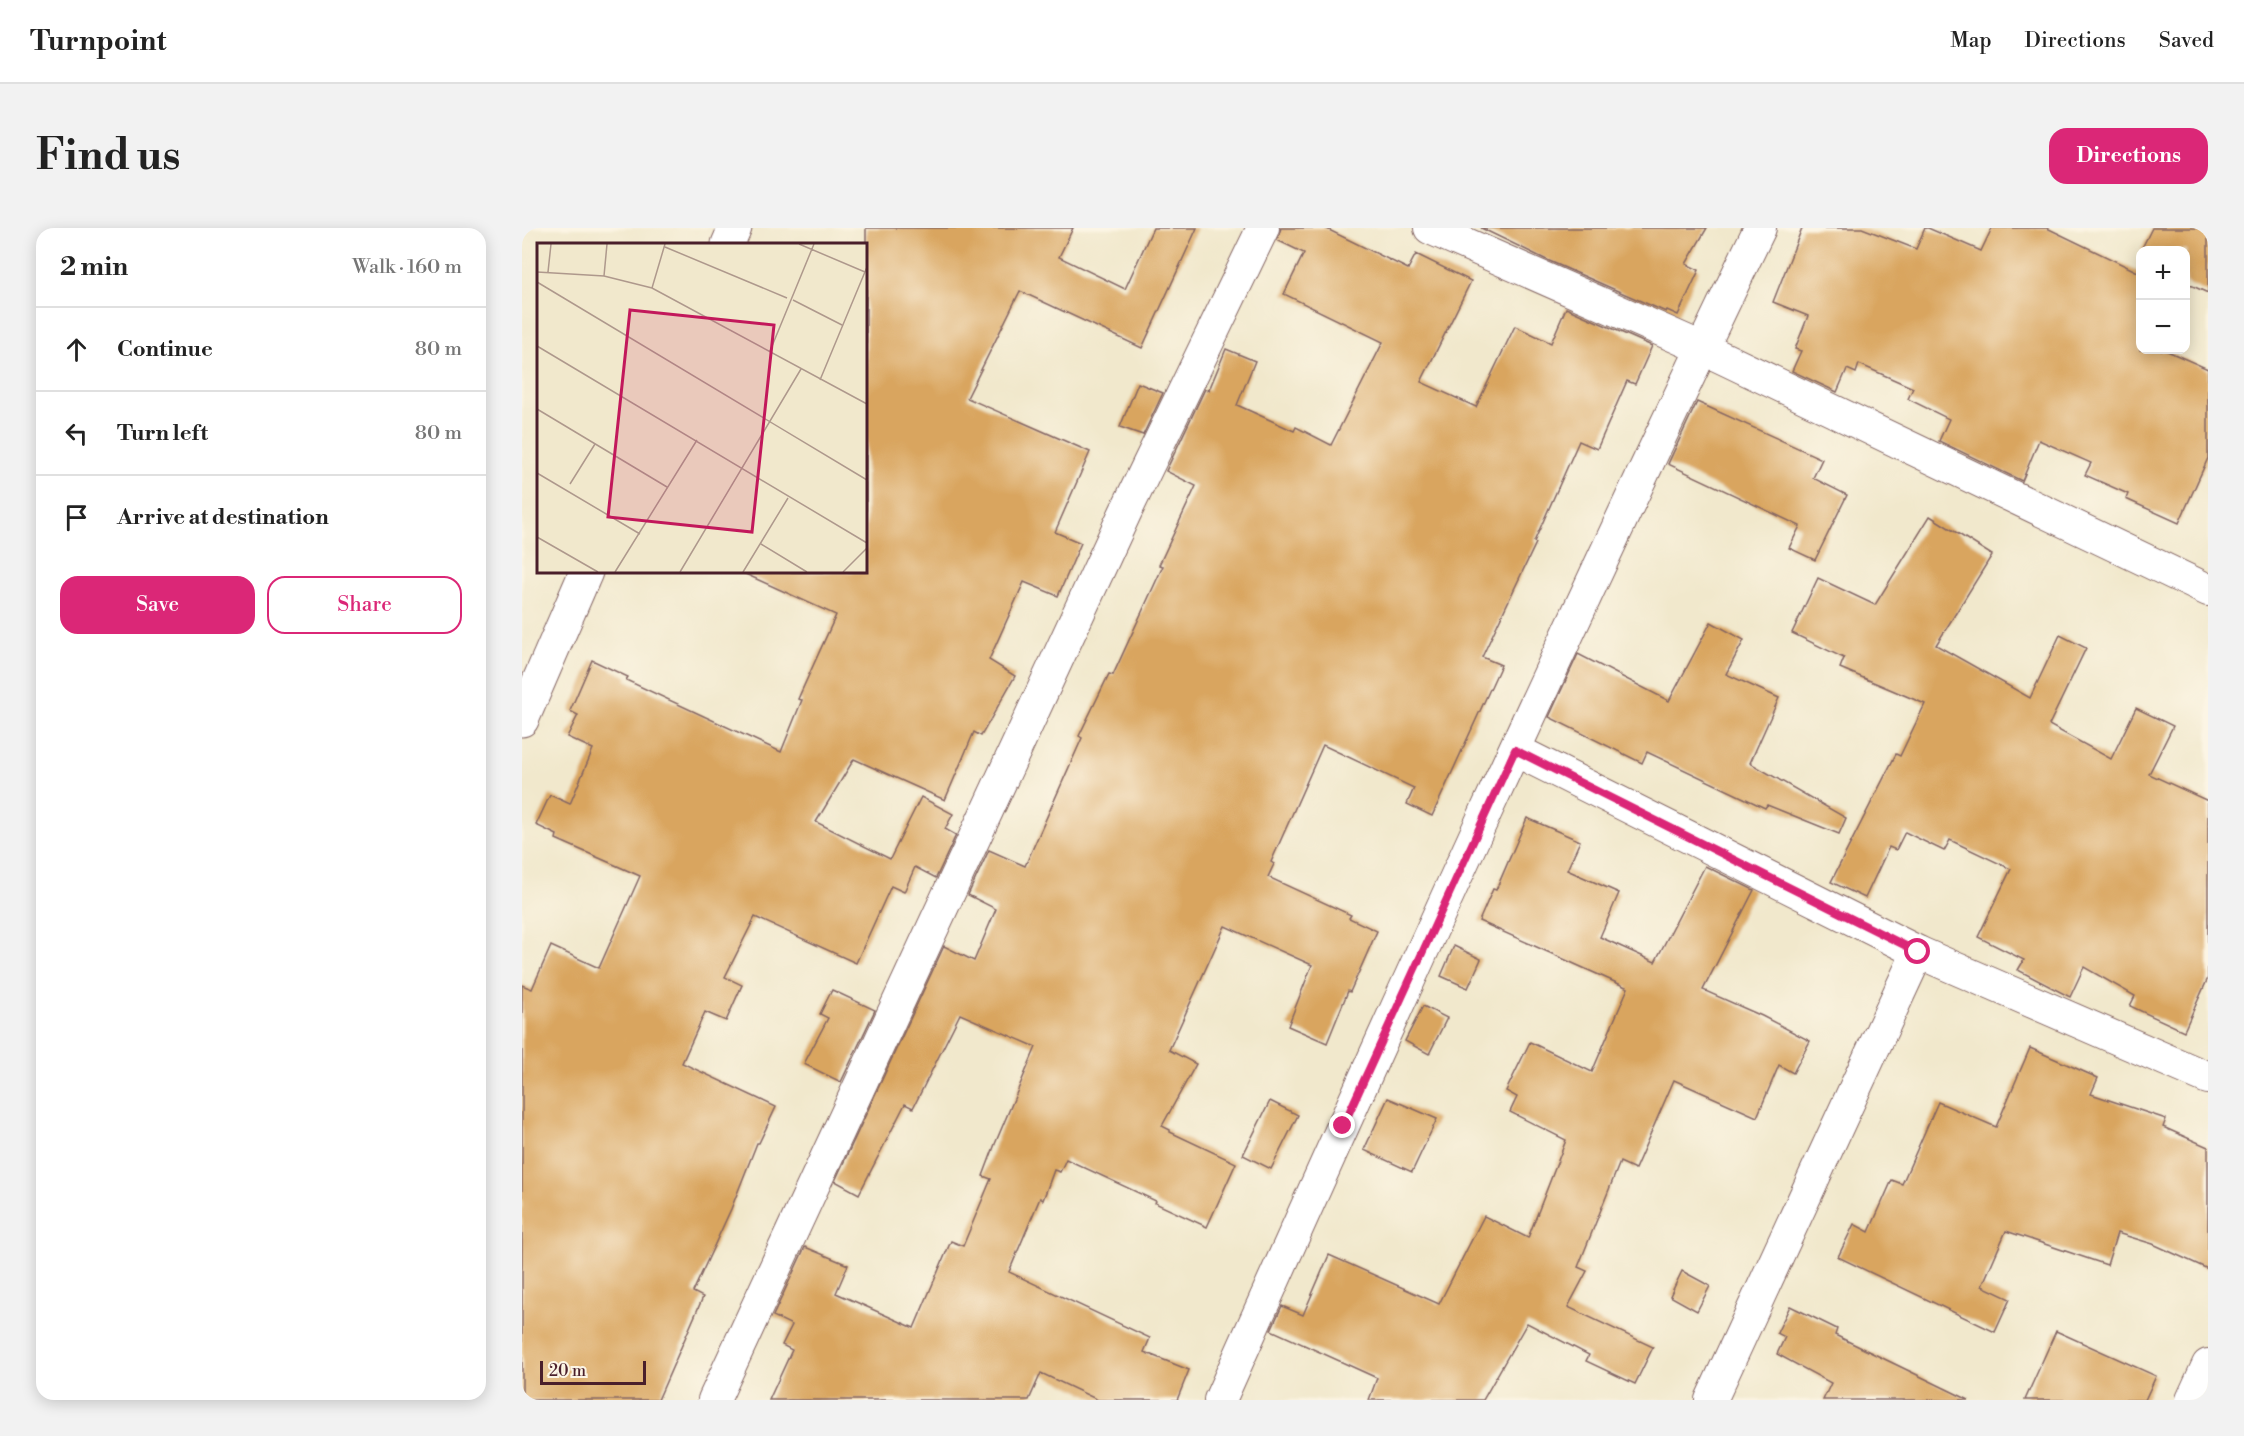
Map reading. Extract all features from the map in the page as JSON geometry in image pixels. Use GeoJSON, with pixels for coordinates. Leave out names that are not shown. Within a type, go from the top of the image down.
{"type":"FeatureCollection","features":[{"type":"Feature","properties":{"kind":"street"},"geometry":{"type":"LineString","coordinates":[[714,1400],[1120,524],[1263,228]]}},
{"type":"Feature","properties":{"kind":"street"},"geometry":{"type":"LineString","coordinates":[[1430,228],[1702,348],[2208,590]]}},
{"type":"Feature","properties":{"kind":"street"},"geometry":{"type":"LineString","coordinates":[[1221,1400],[1515,750],[1760,228]]}},
{"type":"Feature","properties":{"kind":"street"},"geometry":{"type":"LineString","coordinates":[[522,720],[586,573]]}},
{"type":"Feature","properties":{"kind":"street"},"geometry":{"type":"LineString","coordinates":[[1515,750],[1918,952],[2208,1078]]}},
{"type":"Feature","properties":{"kind":"street"},"geometry":{"type":"LineString","coordinates":[[1711,1400],[1918,952]]}},
{"type":"Feature","properties":{"kind":"street"},"geometry":{"type":"LineString","coordinates":[[2192,1400],[2208,1365]]}},
{"type":"Feature","properties":{"kind":"building"},"geometry":{"type":"Polygon","coordinates":[[[866,228],[1073,228],[1059,257],[1125,289],[1153,228],[1197,228],[1142,348],[1020,291],[967,398],[1090,452],[1055,532],[1081,543],[1058,596],[1024,582],[989,660],[1015,676],[981,736],[974,732],[945,800],[854,759],[816,822],[890,859],[921,797],[953,814],[945,829],[956,835],[936,878],[915,867],[904,892],[891,886],[856,963],[755,917],[725,977],[742,985],[726,1021],[705,1012],[682,1063],[776,1107],[757,1143],[731,1209],[693,1292],[703,1297],[658,1400],[522,1400],[522,985],[532,989],[551,946],[599,968],[640,876],[556,839],[557,835],[536,825],[550,795],[570,804],[593,749],[567,737],[578,715],[570,711],[592,660],[628,677],[626,680],[781,752],[802,700],[798,699],[836,615],[743,573],[867,573],[866,228]]]}},
{"type":"Feature","properties":{"kind":"building"},"geometry":{"type":"Polygon","coordinates":[[[1281,228],[1325,228],[1408,269],[1416,254],[1471,281],[1421,382],[1476,407],[1515,326],[1551,343],[1566,308],[1652,346],[1635,384],[1627,381],[1597,449],[1579,441],[1534,542],[1536,543],[1482,657],[1501,665],[1432,816],[1407,804],[1414,788],[1323,745],[1271,862],[1274,864],[1268,877],[1351,915],[1349,918],[1377,931],[1350,992],[1348,991],[1327,1043],[1288,1026],[1312,965],[1225,926],[1169,1050],[1196,1064],[1162,1126],[1236,1163],[1207,1227],[1066,1159],[1060,1172],[1054,1170],[1043,1200],[1040,1198],[1009,1272],[1150,1338],[1144,1352],[1189,1370],[1177,1400],[1098,1400],[1041,1373],[1029,1400],[769,1400],[792,1350],[782,1345],[792,1325],[773,1316],[805,1247],[848,1265],[836,1293],[914,1328],[951,1241],[963,1246],[991,1179],[983,1176],[1036,1047],[960,1014],[913,1108],[905,1104],[859,1194],[835,1181],[944,946],[974,961],[996,909],[968,895],[989,850],[1025,866],[1082,738],[1079,736],[1109,674],[1113,675],[1163,566],[1159,565],[1196,486],[1166,471],[1205,389],[1209,390],[1226,349],[1255,361],[1237,405],[1294,431],[1296,427],[1331,445],[1383,342],[1284,294],[1304,253],[1277,240],[1281,228]]]}},
{"type":"Feature","properties":{"kind":"building"},"geometry":{"type":"Polygon","coordinates":[[[1481,228],[1707,228],[1686,264],[1699,270],[1678,315],[1667,310],[1666,312],[1545,259],[1481,228]]]}},
{"type":"Feature","properties":{"kind":"building"},"geometry":{"type":"Polygon","coordinates":[[[1802,228],[1862,228],[1916,249],[1925,228],[1928,228],[1981,251],[1992,228],[2047,228],[2136,271],[2136,354],[2174,354],[2208,369],[2208,458],[2179,523],[2126,499],[2128,494],[2085,475],[2091,463],[2039,440],[2022,481],[1939,441],[1949,419],[1908,399],[1913,388],[1859,364],[1856,373],[1847,369],[1837,392],[1792,371],[1801,351],[1795,349],[1808,316],[1773,302],[1802,228]]]}},
{"type":"Feature","properties":{"kind":"building"},"geometry":{"type":"Polygon","coordinates":[[[2152,228],[2208,228],[2208,293],[2190,285],[2190,246],[2143,246],[2152,228]]]}},
{"type":"Feature","properties":{"kind":"building"},"geometry":{"type":"Polygon","coordinates":[[[1138,383],[1163,393],[1143,435],[1120,427],[1138,383]]]}},
{"type":"Feature","properties":{"kind":"building"},"geometry":{"type":"Polygon","coordinates":[[[1697,402],[1822,459],[1813,478],[1847,495],[1815,560],[1789,548],[1800,526],[1668,464],[1697,402]]]}},
{"type":"Feature","properties":{"kind":"building"},"geometry":{"type":"Polygon","coordinates":[[[1930,516],[1992,555],[1936,645],[2030,698],[2060,635],[2086,648],[2049,725],[2111,759],[2136,708],[2173,726],[2149,774],[2208,801],[2208,978],[2184,1031],[2130,1006],[2135,996],[2084,967],[2070,997],[2018,970],[2024,960],[1978,937],[2011,869],[1950,840],[1944,851],[1905,832],[1896,850],[1889,847],[1865,898],[1831,882],[1896,754],[1900,756],[1925,704],[1840,668],[1844,658],[1792,633],[1818,578],[1875,605],[1930,516]]]}},
{"type":"Feature","properties":{"kind":"building"},"geometry":{"type":"Polygon","coordinates":[[[1711,622],[1744,640],[1726,674],[1779,698],[1750,763],[1846,818],[1839,834],[1767,805],[1765,808],[1647,752],[1642,763],[1549,717],[1578,654],[1669,701],[1711,622]]]}},
{"type":"Feature","properties":{"kind":"building"},"geometry":{"type":"Polygon","coordinates":[[[1527,818],[1580,841],[1567,870],[1619,893],[1600,937],[1655,962],[1705,866],[1754,890],[1703,990],[1762,1016],[1810,1041],[1793,1073],[1779,1065],[1757,1117],[1674,1080],[1635,1169],[1620,1162],[1578,1267],[1587,1271],[1568,1307],[1653,1347],[1635,1384],[1586,1361],[1589,1355],[1527,1323],[1483,1400],[1369,1400],[1377,1378],[1271,1330],[1282,1306],[1303,1315],[1329,1255],[1439,1304],[1484,1216],[1528,1238],[1566,1140],[1510,1112],[1517,1097],[1506,1091],[1530,1042],[1592,1072],[1628,988],[1479,921],[1493,889],[1496,890],[1527,818]]]}},
{"type":"Feature","properties":{"kind":"building"},"geometry":{"type":"Polygon","coordinates":[[[1454,946],[1481,959],[1468,988],[1441,976],[1454,946]]]}},
{"type":"Feature","properties":{"kind":"building"},"geometry":{"type":"Polygon","coordinates":[[[832,990],[875,1010],[841,1082],[804,1064],[828,1018],[820,1014],[832,990]]]}},
{"type":"Feature","properties":{"kind":"building"},"geometry":{"type":"Polygon","coordinates":[[[1423,1006],[1447,1018],[1429,1054],[1405,1041],[1423,1006]]]}},
{"type":"Feature","properties":{"kind":"building"},"geometry":{"type":"Polygon","coordinates":[[[2030,1048],[2098,1078],[2091,1094],[2166,1119],[2163,1127],[2208,1147],[2208,1269],[2153,1244],[2117,1233],[2107,1265],[2006,1231],[1982,1286],[2010,1299],[1995,1332],[1838,1257],[1854,1224],[1869,1232],[1892,1180],[1902,1184],[1938,1102],[1996,1127],[2030,1048]]]}},
{"type":"Feature","properties":{"kind":"building"},"geometry":{"type":"Polygon","coordinates":[[[1388,1098],[1437,1119],[1412,1172],[1364,1150],[1388,1098]]]}},
{"type":"Feature","properties":{"kind":"building"},"geometry":{"type":"Polygon","coordinates":[[[1270,1101],[1298,1115],[1271,1169],[1243,1155],[1270,1101]]]}},
{"type":"Feature","properties":{"kind":"building"},"geometry":{"type":"Polygon","coordinates":[[[1682,1271],[1710,1286],[1697,1311],[1670,1296],[1682,1271]]]}},
{"type":"Feature","properties":{"kind":"building"},"geometry":{"type":"Polygon","coordinates":[[[1790,1306],[1837,1329],[1835,1335],[1969,1400],[1823,1400],[1831,1383],[1777,1354],[1785,1337],[1777,1333],[1790,1306]]]}},
{"type":"Feature","properties":{"kind":"building"},"geometry":{"type":"Polygon","coordinates":[[[2056,1331],[2156,1376],[2145,1400],[2025,1400],[2056,1331]]]}},
{"type":"Feature","properties":{"kind":"route"},"geometry":{"type":"LineString","coordinates":[[1343,1126],[1515,750],[1918,952]]}}]}
